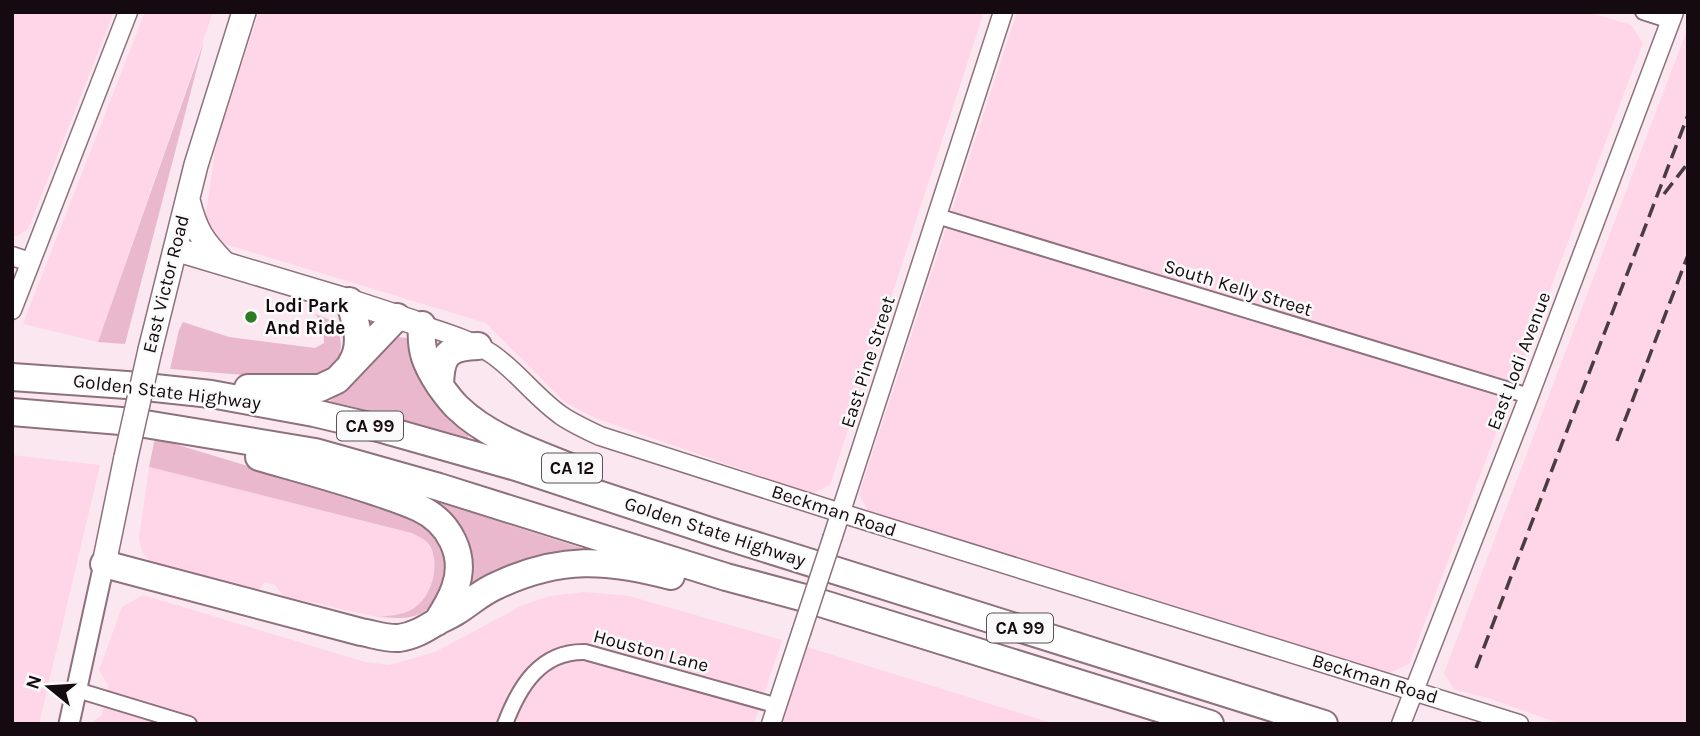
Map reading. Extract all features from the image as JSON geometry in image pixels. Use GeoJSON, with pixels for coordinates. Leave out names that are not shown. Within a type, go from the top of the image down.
{"type":"FeatureCollection","features":[{"type":"Feature","properties":{"kind":"highway"},"geometry":{"type":"LineString","coordinates":[[346,372],[355,358],[358,342],[357,327],[349,301]]}},
{"type":"Feature","properties":{"kind":"highway"},"geometry":{"type":"LineString","coordinates":[[127,384],[320,388],[337,380],[410,321]]}},
{"type":"Feature","properties":{"kind":"highway","name":"CA 12"},"geometry":{"type":"LineString","coordinates":[[410,321],[421,343],[427,366],[455,405],[475,422],[505,439],[673,509],[716,533]]}},
{"type":"Feature","properties":{"kind":"highway"},"geometry":{"type":"LineString","coordinates":[[440,385],[440,368],[446,356],[454,349],[478,346]]}},
{"type":"Feature","properties":{"kind":"highway","name":"Golden State Highway"},"geometry":{"type":"LineString","coordinates":[[12,377],[127,384],[211,394],[382,429],[516,467],[716,533],[1324,724]]}},
{"type":"Feature","properties":{"kind":"highway","name":"Golden State Highway"},"geometry":{"type":"LineString","coordinates":[[12,412],[133,422],[314,452],[439,487],[1210,724]]}},
{"type":"Feature","properties":{"kind":"highway"},"geometry":{"type":"LineString","coordinates":[[157,426],[342,480],[420,508],[432,516],[444,525],[452,538],[459,571],[456,587],[438,622]]}},
{"type":"Feature","properties":{"kind":"highway"},"geometry":{"type":"LineString","coordinates":[[104,564],[380,636],[397,638],[414,635],[506,581],[541,569],[579,562],[634,567],[721,589],[801,597]]}},
{"type":"Feature","properties":{"kind":"main road","name":"East Victor Road"},"geometry":{"type":"LineString","coordinates":[[69,724],[150,350],[196,166],[244,12]]}},
{"type":"Feature","properties":{"kind":"main road"},"geometry":{"type":"LineString","coordinates":[[188,200],[194,224],[205,244],[224,263]]}},
{"type":"Feature","properties":{"kind":"main road","name":"Beckman Road"},"geometry":{"type":"LineString","coordinates":[[175,249],[410,321]]}},
{"type":"Feature","properties":{"kind":"street"},"geometry":{"type":"LineString","coordinates":[[12,310],[128,12]]}},
{"type":"Feature","properties":{"kind":"street","name":"East Pine Street"},"geometry":{"type":"LineString","coordinates":[[771,724],[1003,12]]}},
{"type":"Feature","properties":{"kind":"street"},"geometry":{"type":"LineString","coordinates":[[1643,12],[1672,17]]}},
{"type":"Feature","properties":{"kind":"street","name":"East Lodi Avenue"},"geometry":{"type":"LineString","coordinates":[[1403,718],[1529,396],[1672,17]]}},
{"type":"Feature","properties":{"kind":"street","name":"South Kelly Street"},"geometry":{"type":"LineString","coordinates":[[937,216],[1529,396]]}},
{"type":"Feature","properties":{"kind":"street"},"geometry":{"type":"LineString","coordinates":[[12,256],[30,262]]}},
{"type":"Feature","properties":{"kind":"street","name":"Beckman Road"},"geometry":{"type":"LineString","coordinates":[[410,321],[478,346],[515,372],[560,415],[580,427],[612,439],[1518,724]]}},
{"type":"Feature","properties":{"kind":"street","name":"Houston Lane"},"geometry":{"type":"LineString","coordinates":[[505,724],[517,693],[528,677],[554,658],[577,652],[778,706]]}},
{"type":"Feature","properties":{"kind":"street"},"geometry":{"type":"LineString","coordinates":[[77,690],[189,724]]}},
{"type":"Feature","properties":{"kind":"shaded area"},"geometry":{"type":"Polygon","coordinates":[[[12,12],[114,12],[28,229],[17,236],[12,236],[12,12]]]}},
{"type":"Feature","properties":{"kind":"shaded area"},"geometry":{"type":"Polygon","coordinates":[[[145,12],[213,12],[98,342],[23,324],[145,12]]]}},
{"type":"Feature","properties":{"kind":"shaded area"},"geometry":{"type":"Polygon","coordinates":[[[259,12],[984,12],[830,485],[812,494],[601,420],[565,402],[486,323],[225,244],[214,236],[205,221],[216,143],[259,12]]]}},
{"type":"Feature","properties":{"kind":"shaded area"},"geometry":{"type":"Polygon","coordinates":[[[1017,12],[1588,12],[1631,25],[1643,43],[1409,664],[1389,673],[868,511],[859,494],[1017,12]]]}},
{"type":"Feature","properties":{"kind":"shaded area"},"geometry":{"type":"Polygon","coordinates":[[[1688,27],[1688,724],[1561,724],[1454,689],[1444,673],[1688,27]]]}},
{"type":"Feature","properties":{"kind":"shaded area"},"geometry":{"type":"Polygon","coordinates":[[[204,41],[125,344],[98,342],[204,41]]]}},
{"type":"Feature","properties":{"kind":"shaded area"},"geometry":{"type":"Polygon","coordinates":[[[315,314],[330,320],[339,329],[339,359],[325,375],[269,377],[170,369],[183,322],[229,337],[315,348],[324,343],[323,324],[315,314]]]}},
{"type":"Feature","properties":{"kind":"shaded area"},"geometry":{"type":"Polygon","coordinates":[[[399,337],[407,338],[411,342],[469,429],[468,438],[323,406],[351,384],[385,347],[399,337]]]}},
{"type":"Feature","properties":{"kind":"shaded area"},"geometry":{"type":"Polygon","coordinates":[[[155,438],[417,519],[434,533],[445,552],[446,576],[438,597],[421,613],[410,617],[377,617],[405,613],[415,608],[429,591],[435,565],[434,556],[425,541],[412,533],[149,467],[155,438]]]}},
{"type":"Feature","properties":{"kind":"shaded area"},"geometry":{"type":"Polygon","coordinates":[[[12,455],[100,465],[39,724],[12,724],[12,455]]]}},
{"type":"Feature","properties":{"kind":"shaded area"},"geometry":{"type":"Polygon","coordinates":[[[149,467],[413,533],[426,541],[434,555],[435,571],[429,590],[419,605],[400,615],[377,617],[283,596],[275,585],[265,582],[259,590],[152,563],[142,552],[139,538],[149,467]]]}},
{"type":"Feature","properties":{"kind":"shaded area"},"geometry":{"type":"Polygon","coordinates":[[[403,491],[588,550],[586,557],[478,586],[466,577],[403,491]]]}},
{"type":"Feature","properties":{"kind":"shaded area"},"geometry":{"type":"Polygon","coordinates":[[[585,592],[629,596],[782,640],[754,724],[90,724],[102,715],[108,685],[99,670],[122,607],[143,595],[365,662],[389,665],[435,652],[521,606],[549,596],[585,592]]]}},
{"type":"Feature","properties":{"kind":"shaded area"},"geometry":{"type":"Polygon","coordinates":[[[807,647],[1055,724],[781,724],[807,647]]]}},
{"type":"Feature","properties":{"kind":"railway"},"geometry":{"type":"LineString","coordinates":[[1476,668],[1688,115]]}},
{"type":"Feature","properties":{"kind":"railway"},"geometry":{"type":"LineString","coordinates":[[1664,194],[1688,163]]}},
{"type":"Feature","properties":{"kind":"railway"},"geometry":{"type":"LineString","coordinates":[[1617,441],[1688,255]]}},
{"type":"Feature","properties":{"kind":"place","name":"Lodi Park And Ride"},"geometry":{"type":"Point","coordinates":[251,317]}}]}
